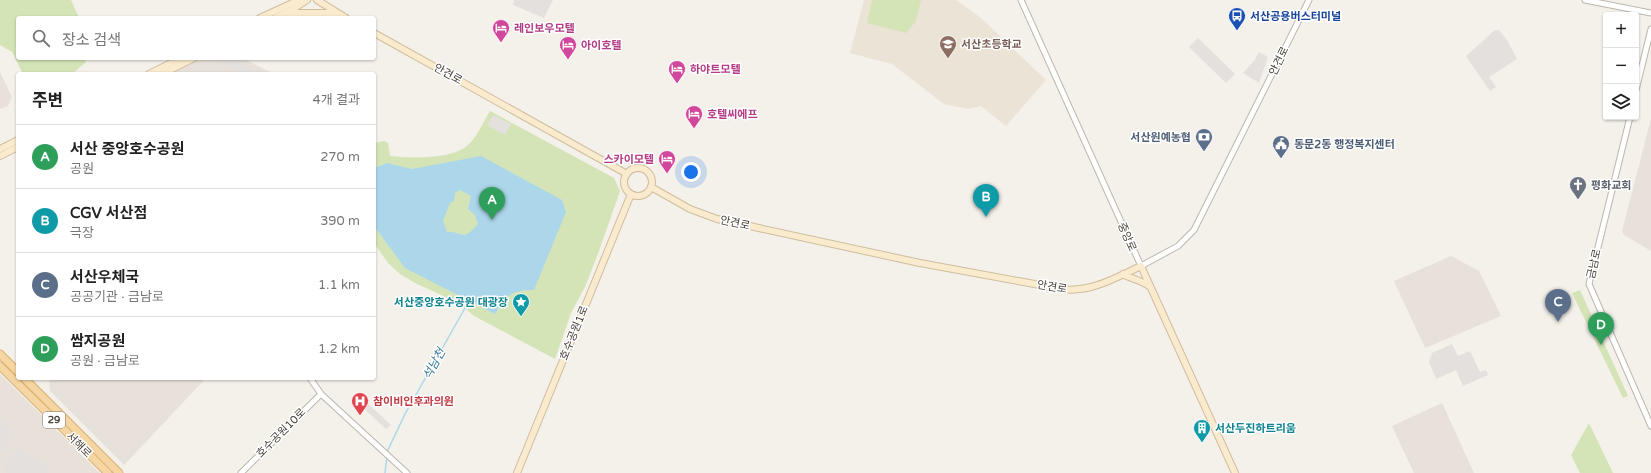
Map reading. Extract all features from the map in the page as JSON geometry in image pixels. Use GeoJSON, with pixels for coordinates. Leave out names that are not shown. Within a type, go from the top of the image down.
{"type":"FeatureCollection","features":[{"type":"Feature","properties":{"kind":"main road"},"geometry":{"type":"LineString","coordinates":[[284,10],[285,0]]}},
{"type":"Feature","properties":{"kind":"main road"},"geometry":{"type":"LineString","coordinates":[[277,16],[299,0]]}},
{"type":"Feature","properties":{"kind":"main road"},"geometry":{"type":"LineString","coordinates":[[266,16],[307,0]]}},
{"type":"Feature","properties":{"kind":"main road"},"geometry":{"type":"LineString","coordinates":[[317,0],[342,16]]}},
{"type":"Feature","properties":{"kind":"main road"},"geometry":{"type":"LineString","coordinates":[[284,10],[333,11]]}},
{"type":"Feature","properties":{"kind":"main road","name":"안견로"},"geometry":{"type":"LineString","coordinates":[[376,34],[627,174]]}},
{"type":"Feature","properties":{"kind":"main road"},"geometry":{"type":"LineString","coordinates":[[153,72],[177,60]]}},
{"type":"Feature","properties":{"kind":"main road"},"geometry":{"type":"LineString","coordinates":[[166,72],[190,60]]}},
{"type":"Feature","properties":{"kind":"main road"},"geometry":{"type":"LineString","coordinates":[[0,149],[16,141]]}},
{"type":"Feature","properties":{"kind":"main road"},"geometry":{"type":"LineString","coordinates":[[0,156],[16,148]]}},
{"type":"Feature","properties":{"kind":"main road"},"geometry":{"type":"LineString","coordinates":[[634,169],[644,169],[651,176],[651,187],[643,195],[632,194],[625,185],[627,174],[634,169]]}},
{"type":"Feature","properties":{"kind":"main road","name":"안견로"},"geometry":{"type":"LineString","coordinates":[[651,187],[690,209],[717,219],[1004,279],[1073,291],[1092,288],[1141,266]]}},
{"type":"Feature","properties":{"kind":"main road","name":"호수공원1로"},"geometry":{"type":"LineString","coordinates":[[517,473],[632,194]]}},
{"type":"Feature","properties":{"kind":"main road","name":"중앙로"},"geometry":{"type":"LineString","coordinates":[[1141,266],[1235,473]]}},
{"type":"Feature","properties":{"kind":"main road"},"geometry":{"type":"LineString","coordinates":[[1124,274],[1139,279],[1150,287]]}},
{"type":"Feature","properties":{"kind":"main road"},"geometry":{"type":"LineString","coordinates":[[0,354],[16,370]]}},
{"type":"Feature","properties":{"kind":"main road","name":"서해로"},"geometry":{"type":"LineString","coordinates":[[0,366],[108,473]]}},
{"type":"Feature","properties":{"kind":"main road","name":"서해로"},"geometry":{"type":"LineString","coordinates":[[26,380],[119,473]]}},
{"type":"Feature","properties":{"kind":"street"},"geometry":{"type":"LineString","coordinates":[[328,0],[333,11]]}},
{"type":"Feature","properties":{"kind":"street","name":"중앙로"},"geometry":{"type":"LineString","coordinates":[[1021,0],[1141,266]]}},
{"type":"Feature","properties":{"kind":"street","name":"안견로"},"geometry":{"type":"LineString","coordinates":[[1141,266],[1178,246],[1194,230],[1309,0]]}},
{"type":"Feature","properties":{"kind":"street"},"geometry":{"type":"LineString","coordinates":[[1585,0],[1651,13]]}},
{"type":"Feature","properties":{"kind":"street"},"geometry":{"type":"LineString","coordinates":[[1637,84],[1651,29]]}},
{"type":"Feature","properties":{"kind":"street","name":"금남로"},"geometry":{"type":"LineString","coordinates":[[1629,120],[1589,284],[1651,426]]}},
{"type":"Feature","properties":{"kind":"street"},"geometry":{"type":"LineString","coordinates":[[311,380],[321,394],[407,473]]}},
{"type":"Feature","properties":{"kind":"street","name":"호수공원10로"},"geometry":{"type":"LineString","coordinates":[[241,473],[321,394]]}},
{"type":"Feature","properties":{"kind":"shaded area"},"geometry":{"type":"Polygon","coordinates":[[[514,0],[553,0],[544,18],[513,5],[514,0]]]}},
{"type":"Feature","properties":{"kind":"shaded area","name":"서산초등학교"},"geometry":{"type":"Polygon","coordinates":[[[864,0],[956,0],[981,18],[1046,80],[1006,126],[981,106],[968,109],[944,104],[892,64],[850,53],[864,0]]]}},
{"type":"Feature","properties":{"kind":"shaded area"},"geometry":{"type":"Polygon","coordinates":[[[1495,30],[1499,30],[1507,40],[1517,59],[1489,77],[1496,87],[1490,91],[1466,56],[1495,30]]]}},
{"type":"Feature","properties":{"kind":"shaded area"},"geometry":{"type":"Polygon","coordinates":[[[1198,38],[1235,74],[1226,83],[1189,47],[1198,38]]]}},
{"type":"Feature","properties":{"kind":"shaded area"},"geometry":{"type":"Polygon","coordinates":[[[1259,52],[1268,57],[1259,83],[1243,73],[1254,61],[1259,52]]]}},
{"type":"Feature","properties":{"kind":"shaded area"},"geometry":{"type":"Polygon","coordinates":[[[192,60],[246,60],[270,72],[166,72],[192,60]]]}},
{"type":"Feature","properties":{"kind":"shaded area"},"geometry":{"type":"Polygon","coordinates":[[[223,60],[236,60],[257,72],[237,72],[221,63],[223,60]]]}},
{"type":"Feature","properties":{"kind":"shaded area"},"geometry":{"type":"Polygon","coordinates":[[[0,72],[12,97],[8,106],[0,109],[0,72]]]}},
{"type":"Feature","properties":{"kind":"shaded area"},"geometry":{"type":"Polygon","coordinates":[[[493,115],[511,124],[505,135],[487,125],[493,115]]]}},
{"type":"Feature","properties":{"kind":"shaded area"},"geometry":{"type":"Polygon","coordinates":[[[1651,119],[1651,251],[1624,235],[1622,231],[1651,119]]]}},
{"type":"Feature","properties":{"kind":"shaded area"},"geometry":{"type":"Polygon","coordinates":[[[1451,256],[1479,271],[1501,316],[1425,348],[1394,281],[1451,256]]]}},
{"type":"Feature","properties":{"kind":"shaded area"},"geometry":{"type":"Polygon","coordinates":[[[1452,344],[1458,356],[1470,351],[1480,372],[1486,370],[1488,375],[1463,386],[1456,370],[1436,379],[1429,362],[1432,353],[1452,344]]]}},
{"type":"Feature","properties":{"kind":"shaded area"},"geometry":{"type":"Polygon","coordinates":[[[0,374],[100,473],[0,473],[0,374]]]}},
{"type":"Feature","properties":{"kind":"shaded area"},"geometry":{"type":"Polygon","coordinates":[[[204,380],[124,465],[50,391],[49,381],[204,380]]]}},
{"type":"Feature","properties":{"kind":"shaded area"},"geometry":{"type":"Polygon","coordinates":[[[361,397],[391,425],[386,429],[357,402],[361,397]]]}},
{"type":"Feature","properties":{"kind":"shaded area"},"geometry":{"type":"Polygon","coordinates":[[[1442,403],[1474,473],[1414,473],[1392,426],[1442,403]]]}},
{"type":"Feature","properties":{"kind":"shaded area"},"geometry":{"type":"Polygon","coordinates":[[[0,418],[3,422],[14,429],[4,444],[8,447],[5,452],[0,449],[0,418]]]}},
{"type":"Feature","properties":{"kind":"shaded area"},"geometry":{"type":"Polygon","coordinates":[[[17,447],[47,466],[46,473],[7,473],[2,470],[17,447]]]}},
{"type":"Feature","properties":{"kind":"green space"},"geometry":{"type":"Polygon","coordinates":[[[0,0],[71,0],[78,16],[16,16],[16,60],[12,52],[0,45],[0,0]]]}},
{"type":"Feature","properties":{"kind":"green space"},"geometry":{"type":"Polygon","coordinates":[[[872,0],[921,0],[916,21],[906,33],[867,23],[872,0]]]}},
{"type":"Feature","properties":{"kind":"green space"},"geometry":{"type":"Polygon","coordinates":[[[16,60],[84,60],[86,62],[74,72],[22,72],[16,60]]]}},
{"type":"Feature","properties":{"kind":"green space"},"geometry":{"type":"Polygon","coordinates":[[[490,111],[614,178],[620,191],[599,251],[585,287],[571,313],[555,359],[474,316],[459,303],[417,284],[400,274],[388,263],[376,246],[376,143],[384,141],[388,143],[390,156],[442,156],[461,150],[472,141],[490,111]]]}},
{"type":"Feature","properties":{"kind":"green space"},"geometry":{"type":"Polygon","coordinates":[[[1580,290],[1628,396],[1623,398],[1572,293],[1580,290]]]}},
{"type":"Feature","properties":{"kind":"green space"},"geometry":{"type":"Polygon","coordinates":[[[1589,423],[1613,473],[1580,473],[1571,455],[1589,423]]]}},
{"type":"Feature","properties":{"kind":"water"},"geometry":{"type":"Polygon","coordinates":[[[481,156],[562,200],[566,212],[534,290],[520,291],[510,295],[495,314],[405,268],[376,229],[376,167],[387,163],[412,169],[481,156]],[[460,190],[455,193],[454,201],[450,203],[443,221],[447,232],[465,235],[473,230],[478,224],[475,215],[468,209],[471,196],[460,190]]]}},
{"type":"Feature","properties":{"kind":"waterway","name":"석남천"},"geometry":{"type":"LineString","coordinates":[[387,452],[405,414],[469,301]]}},
{"type":"Feature","properties":{"kind":"waterway","name":"석남천"},"geometry":{"type":"LineString","coordinates":[[385,473],[387,456]]}},
{"type":"Feature","properties":{"kind":"place","name":"서산공용버스터미널"},"geometry":{"type":"Point","coordinates":[1237,31]}},
{"type":"Feature","properties":{"kind":"place","name":"레인보우모텔"},"geometry":{"type":"Point","coordinates":[501,43]}},
{"type":"Feature","properties":{"kind":"place","name":"서산초등학교"},"geometry":{"type":"Point","coordinates":[948,59]}},
{"type":"Feature","properties":{"kind":"place","name":"아이호텔"},"geometry":{"type":"Point","coordinates":[568,60]}},
{"type":"Feature","properties":{"kind":"place","name":"하야트모텔"},"geometry":{"type":"Point","coordinates":[677,84]}},
{"type":"Feature","properties":{"kind":"place","name":"호텔씨에프"},"geometry":{"type":"Point","coordinates":[694,129]}},
{"type":"Feature","properties":{"kind":"place","name":"서산원예농협"},"geometry":{"type":"Point","coordinates":[1204,152]}},
{"type":"Feature","properties":{"kind":"place","name":"동문2동 행정복지센터"},"geometry":{"type":"Point","coordinates":[1281,159]}},
{"type":"Feature","properties":{"kind":"place","name":"스카이모텔"},"geometry":{"type":"Point","coordinates":[667,174]}},
{"type":"Feature","properties":{"kind":"place","name":"평화교회"},"geometry":{"type":"Point","coordinates":[1578,200]}},
{"type":"Feature","properties":{"kind":"place","name":"CGV 서산점"},"geometry":{"type":"Point","coordinates":[986,217]}},
{"type":"Feature","properties":{"kind":"place","name":"서산 중앙호수공원"},"geometry":{"type":"Point","coordinates":[492,220]}},
{"type":"Feature","properties":{"kind":"place","name":"서산중앙호수공원 대광장"},"geometry":{"type":"Point","coordinates":[521,317]}},
{"type":"Feature","properties":{"kind":"place","name":"서산우체국"},"geometry":{"type":"Point","coordinates":[1558,322]}},
{"type":"Feature","properties":{"kind":"place","name":"쌈지공원"},"geometry":{"type":"Point","coordinates":[1601,345]}},
{"type":"Feature","properties":{"kind":"place","name":"참이비인후과의원"},"geometry":{"type":"Point","coordinates":[360,416]}},
{"type":"Feature","properties":{"kind":"place","name":"서산두진하트리움"},"geometry":{"type":"Point","coordinates":[1202,443]}}]}
